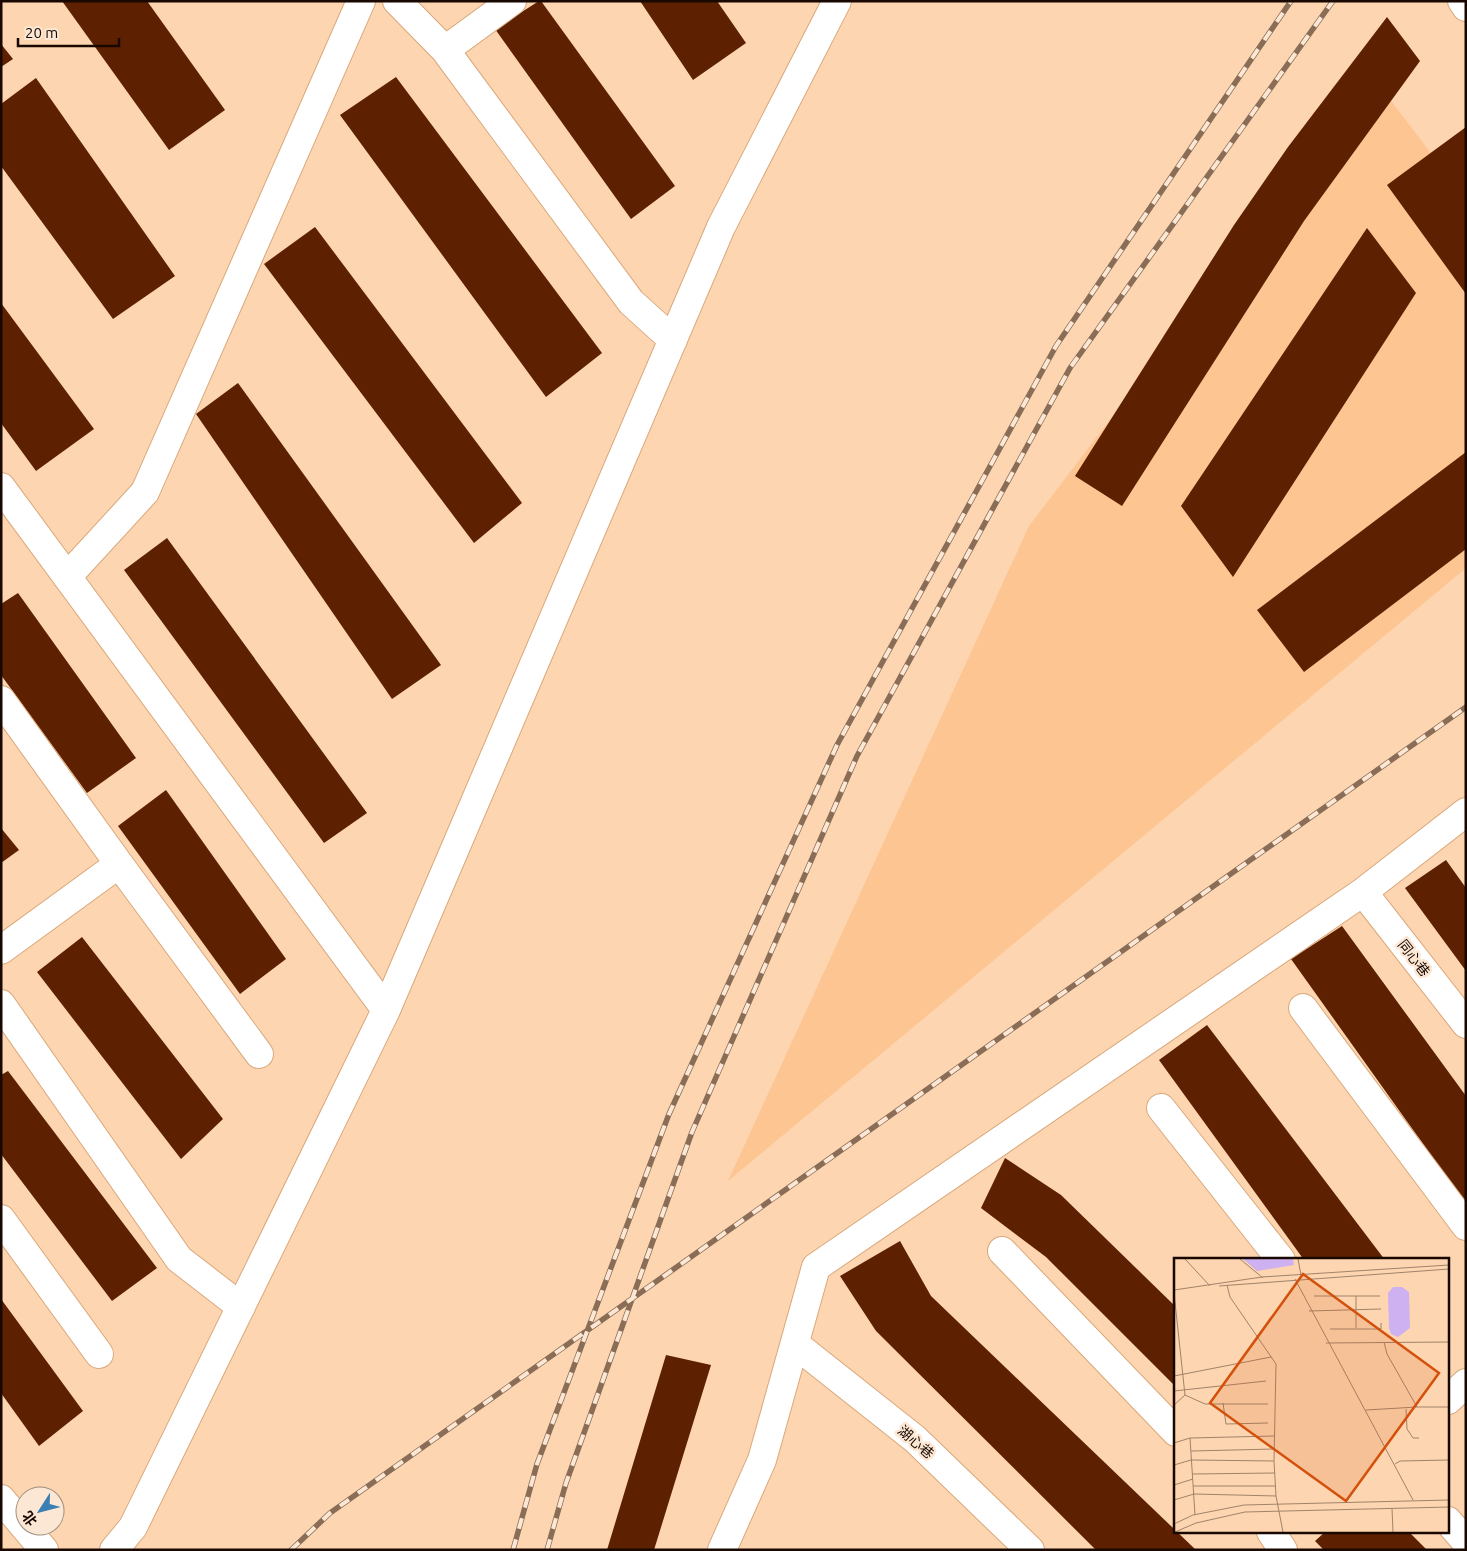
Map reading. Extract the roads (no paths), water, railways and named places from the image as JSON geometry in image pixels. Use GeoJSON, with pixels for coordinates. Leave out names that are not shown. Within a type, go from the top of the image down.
{"type":"FeatureCollection","features":[{"type":"Feature","properties":{"kind":"street"},"geometry":{"type":"LineString","coordinates":[[67,577],[145,492],[362,1]]}},
{"type":"Feature","properties":{"kind":"street"},"geometry":{"type":"LineString","coordinates":[[397,1],[445,50],[631,302],[673,340]]}},
{"type":"Feature","properties":{"kind":"street"},"geometry":{"type":"LineString","coordinates":[[445,50],[512,1]]}},
{"type":"Feature","properties":{"kind":"street"},"geometry":{"type":"LineString","coordinates":[[114,1550],[133,1528],[386,1010],[721,227],[838,1]]}},
{"type":"Feature","properties":{"kind":"street"},"geometry":{"type":"LineString","coordinates":[[1462,1],[1466,7]]}},
{"type":"Feature","properties":{"kind":"street"},"geometry":{"type":"LineString","coordinates":[[1,487],[386,1010]]}},
{"type":"Feature","properties":{"kind":"street"},"geometry":{"type":"LineString","coordinates":[[1,700],[259,1054]]}},
{"type":"Feature","properties":{"kind":"street"},"geometry":{"type":"LineString","coordinates":[[722,1550],[762,1460],[816,1268],[1363,892],[1465,815]]}},
{"type":"Feature","properties":{"kind":"street"},"geometry":{"type":"LineString","coordinates":[[1,950],[119,864]]}},
{"type":"Feature","properties":{"kind":"street","name":"同心巷"},"geometry":{"type":"LineString","coordinates":[[1363,892],[1466,1024]]}},
{"type":"Feature","properties":{"kind":"street"},"geometry":{"type":"LineString","coordinates":[[1,1004],[179,1259],[241,1307]]}},
{"type":"Feature","properties":{"kind":"street"},"geometry":{"type":"LineString","coordinates":[[1303,1008],[1466,1226]]}},
{"type":"Feature","properties":{"kind":"street"},"geometry":{"type":"LineString","coordinates":[[1161,1108],[1279,1258]]}},
{"type":"Feature","properties":{"kind":"street"},"geometry":{"type":"LineString","coordinates":[[1,1220],[99,1354]]}},
{"type":"Feature","properties":{"kind":"street"},"geometry":{"type":"LineString","coordinates":[[1002,1251],[1174,1430]]}},
{"type":"Feature","properties":{"kind":"street","name":"湖心巷"},"geometry":{"type":"LineString","coordinates":[[795,1344],[915,1439],[1030,1550]]}},
{"type":"Feature","properties":{"kind":"street"},"geometry":{"type":"LineString","coordinates":[[1450,1398],[1466,1383]]}},
{"type":"Feature","properties":{"kind":"street"},"geometry":{"type":"LineString","coordinates":[[1,1499],[39,1548]]}},
{"type":"Feature","properties":{"kind":"street"},"geometry":{"type":"LineString","coordinates":[[1450,1523],[1466,1542]]}},
{"type":"Feature","properties":{"kind":"street"},"geometry":{"type":"LineString","coordinates":[[1273,1534],[1283,1550]]}},
{"type":"Feature","properties":{"kind":"railway"},"geometry":{"type":"LineString","coordinates":[[513,1550],[537,1464],[669,1114],[837,745],[1056,346],[1291,1]]}},
{"type":"Feature","properties":{"kind":"railway"},"geometry":{"type":"LineString","coordinates":[[547,1550],[566,1483],[692,1132],[857,756],[1070,368],[1333,1]]}},
{"type":"Feature","properties":{"kind":"railway"},"geometry":{"type":"LineString","coordinates":[[291,1550],[330,1513],[1466,707]]}}]}
